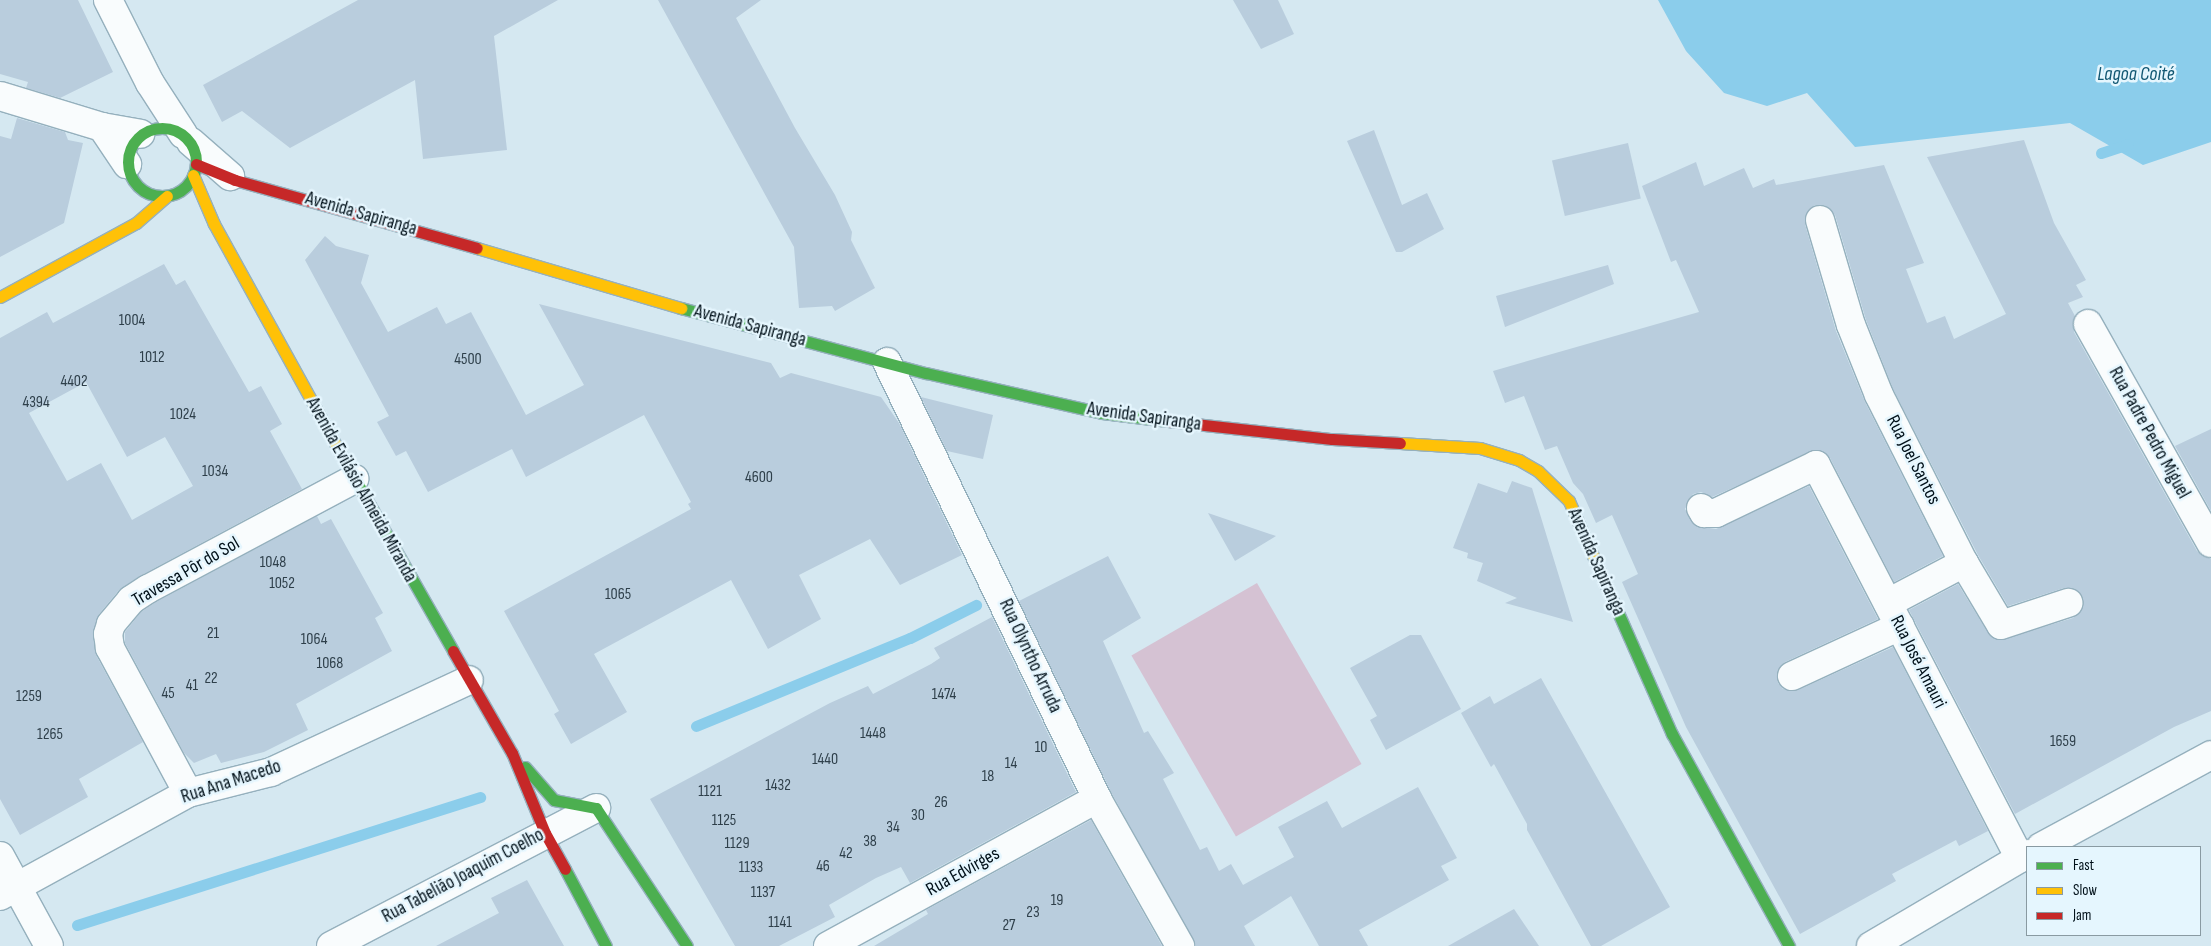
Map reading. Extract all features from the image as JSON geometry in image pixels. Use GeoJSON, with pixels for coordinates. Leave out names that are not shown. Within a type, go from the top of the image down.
{"type":"FeatureCollection","features":[{"type":"Feature","properties":{"kind":"street"},"geometry":{"type":"LineString","coordinates":[[108,0],[150,83],[191,154],[214,224]]}},
{"type":"Feature","properties":{"kind":"street"},"geometry":{"type":"LineString","coordinates":[[136,224],[131,175],[132,143],[145,132],[150,83]]}},
{"type":"Feature","properties":{"kind":"street"},"geometry":{"type":"LineString","coordinates":[[0,96],[102,127],[145,132],[162,127],[191,154]]}},
{"type":"Feature","properties":{"kind":"street"},"geometry":{"type":"LineString","coordinates":[[102,127],[131,175],[156,196],[181,198],[214,224]]}},
{"type":"Feature","properties":{"kind":"street"},"geometry":{"type":"LineString","coordinates":[[0,297],[181,198],[191,154]]}},
{"type":"Feature","properties":{"kind":"street","name":"Avenida Sapiranga"},"geometry":{"type":"LineString","coordinates":[[191,154],[235,180],[394,223],[688,310],[887,362],[1102,413],[1275,434],[1480,448],[1519,460],[1538,471],[1569,501],[1672,734],[1789,946]]}},
{"type":"Feature","properties":{"kind":"street","name":"Rua Joel Santos"},"geometry":{"type":"LineString","coordinates":[[1820,220],[1850,325],[1879,395],[1964,563],[2001,625],[2068,603]]}},
{"type":"Feature","properties":{"kind":"street","name":"Avenida Evilásio Almeida Miranda"},"geometry":{"type":"LineString","coordinates":[[214,224],[354,479],[512,752],[545,833],[606,946]]}},
{"type":"Feature","properties":{"kind":"street","name":"Rua Padre Pedro Miguel"},"geometry":{"type":"LineString","coordinates":[[2088,324],[2211,543]]}},
{"type":"Feature","properties":{"kind":"street","name":"Rua Olyntho Arruda"},"geometry":{"type":"LineString","coordinates":[[887,362],[1097,799],[1180,946]]}},
{"type":"Feature","properties":{"kind":"street","name":"Rua José Amauri"},"geometry":{"type":"LineString","coordinates":[[1701,508],[1708,514],[1716,513],[1816,466],[1894,615],[2026,848]]}},
{"type":"Feature","properties":{"kind":"street","name":"Travessa Pôr do Sol"},"geometry":{"type":"LineString","coordinates":[[188,794],[110,648],[108,634],[111,624],[132,600],[148,589],[354,479]]}},
{"type":"Feature","properties":{"kind":"street"},"geometry":{"type":"LineString","coordinates":[[1792,676],[1894,615],[1964,563]]}},
{"type":"Feature","properties":{"kind":"street","name":"Rua Ana Macedo"},"geometry":{"type":"LineString","coordinates":[[9,892],[188,794],[271,772],[469,680]]}},
{"type":"Feature","properties":{"kind":"street","name":"Avenida Evilásio Almeida Miranda"},"geometry":{"type":"LineString","coordinates":[[512,752],[554,800],[596,808]]}},
{"type":"Feature","properties":{"kind":"street"},"geometry":{"type":"LineString","coordinates":[[2042,846],[2211,755]]}},
{"type":"Feature","properties":{"kind":"street","name":"Rua Edvirges"},"geometry":{"type":"LineString","coordinates":[[828,946],[1097,799]]}},
{"type":"Feature","properties":{"kind":"street"},"geometry":{"type":"LineString","coordinates":[[596,808],[687,946]]}},
{"type":"Feature","properties":{"kind":"street","name":"Rua Tabelião Joaquim Coelho"},"geometry":{"type":"LineString","coordinates":[[331,946],[596,808]]}},
{"type":"Feature","properties":{"kind":"street"},"geometry":{"type":"LineString","coordinates":[[1871,946],[2026,855]]}},
{"type":"Feature","properties":{"kind":"street"},"geometry":{"type":"LineString","coordinates":[[0,856],[9,892],[49,946]]}},
{"type":"Feature","properties":{"kind":"shaded area"},"geometry":{"type":"Polygon","coordinates":[[[1257,583],[1362,764],[1236,836],[1131,656],[1257,583]]]}},
{"type":"Feature","properties":{"kind":"water","name":"Lagoa Coité"},"geometry":{"type":"Polygon","coordinates":[[[1658,0],[2211,0],[2211,142],[2143,165],[2070,123],[1855,147],[1807,93],[1767,106],[1724,93],[1686,51],[1658,0]]]}},
{"type":"Feature","properties":{"kind":"building"},"geometry":{"type":"Polygon","coordinates":[[[0,0],[78,0],[113,72],[60,98],[26,88],[28,82],[0,74],[0,0]]]}},
{"type":"Feature","properties":{"kind":"building"},"geometry":{"type":"Polygon","coordinates":[[[358,0],[558,0],[494,36],[507,150],[423,159],[415,80],[290,148],[242,111],[222,122],[203,85],[358,0]]]}},
{"type":"Feature","properties":{"kind":"building"},"geometry":{"type":"Polygon","coordinates":[[[658,0],[761,0],[736,18],[795,128],[835,195],[852,232],[851,240],[875,288],[835,311],[832,306],[799,308],[794,247],[658,0]]]}},
{"type":"Feature","properties":{"kind":"building"},"geometry":{"type":"Polygon","coordinates":[[[1233,0],[1278,0],[1294,34],[1261,49],[1233,0]]]}},
{"type":"Feature","properties":{"kind":"building"},"geometry":{"type":"Polygon","coordinates":[[[17,118],[65,132],[68,140],[83,143],[64,223],[0,257],[0,136],[11,139],[17,118]]]}},
{"type":"Feature","properties":{"kind":"building"},"geometry":{"type":"Polygon","coordinates":[[[1374,130],[1402,205],[1427,193],[1444,229],[1402,252],[1396,252],[1347,141],[1374,130]]]}},
{"type":"Feature","properties":{"kind":"building"},"geometry":{"type":"Polygon","coordinates":[[[2024,140],[2054,223],[2086,280],[2076,285],[2083,297],[2068,303],[2075,316],[2074,332],[2197,551],[2211,559],[2211,711],[2174,727],[2015,814],[1909,610],[1958,584],[1988,633],[1999,640],[2073,618],[2083,607],[2083,598],[2078,591],[2064,588],[2008,606],[1978,555],[1893,389],[1866,320],[1835,215],[1824,205],[1815,205],[1805,216],[1805,224],[1836,331],[1865,402],[1943,556],[1894,582],[1830,458],[1818,450],[1712,497],[1701,492],[1693,494],[1685,509],[1696,526],[1716,529],[1809,486],[1878,619],[1785,662],[1777,674],[1778,683],[1783,689],[1798,690],[1893,647],[1988,831],[1959,846],[1956,840],[1892,874],[1896,881],[1800,934],[1686,727],[1622,582],[1638,574],[1612,515],[1596,523],[1583,494],[1573,483],[1557,446],[1545,450],[1524,396],[1505,403],[1493,371],[1699,312],[1676,260],[1671,262],[1642,186],[1696,162],[1704,186],[1744,168],[1753,188],[1774,179],[1776,185],[1884,165],[1924,263],[1906,269],[1927,323],[1945,316],[1954,339],[2006,314],[1927,157],[2024,140]]]}},
{"type":"Feature","properties":{"kind":"building"},"geometry":{"type":"Polygon","coordinates":[[[1628,143],[1641,199],[1565,216],[1552,161],[1628,143]]]}},
{"type":"Feature","properties":{"kind":"building"},"geometry":{"type":"Polygon","coordinates":[[[325,236],[336,246],[369,255],[361,283],[388,332],[437,307],[446,324],[471,312],[526,415],[584,385],[539,304],[771,363],[780,378],[791,373],[881,397],[899,423],[962,555],[900,585],[870,539],[799,575],[821,619],[768,649],[731,580],[594,654],[627,712],[571,744],[554,714],[559,711],[504,611],[691,509],[688,504],[691,502],[644,415],[526,477],[512,449],[428,492],[406,451],[396,456],[377,422],[389,416],[305,260],[325,236]]]}},
{"type":"Feature","properties":{"kind":"building"},"geometry":{"type":"Polygon","coordinates":[[[164,264],[176,285],[185,280],[249,392],[261,386],[282,424],[270,431],[302,489],[140,576],[119,590],[99,614],[93,636],[96,655],[143,742],[79,779],[88,797],[20,835],[0,799],[0,338],[47,312],[53,323],[164,264]],[[86,382],[29,413],[67,481],[101,463],[132,520],[193,486],[165,437],[127,457],[86,382]]]}},
{"type":"Feature","properties":{"kind":"building"},"geometry":{"type":"Polygon","coordinates":[[[1608,265],[1614,284],[1505,327],[1496,296],[1608,265]]]}},
{"type":"Feature","properties":{"kind":"building"},"geometry":{"type":"Polygon","coordinates":[[[921,397],[993,415],[983,459],[947,451],[921,397]]]}},
{"type":"Feature","properties":{"kind":"building"},"geometry":{"type":"Polygon","coordinates":[[[2211,429],[2211,511],[2175,446],[2211,429]]]}},
{"type":"Feature","properties":{"kind":"building"},"geometry":{"type":"Polygon","coordinates":[[[1512,481],[1532,488],[1573,622],[1505,603],[1517,598],[1477,581],[1483,563],[1467,558],[1468,553],[1453,548],[1478,483],[1507,493],[1512,481]]]}},
{"type":"Feature","properties":{"kind":"building"},"geometry":{"type":"Polygon","coordinates":[[[1208,513],[1276,536],[1235,561],[1208,513]]]}},
{"type":"Feature","properties":{"kind":"building"},"geometry":{"type":"Polygon","coordinates":[[[317,516],[321,524],[331,519],[383,613],[375,618],[392,651],[296,704],[308,730],[264,752],[221,763],[216,754],[194,763],[184,753],[125,643],[125,632],[141,612],[156,602],[317,516]]]}},
{"type":"Feature","properties":{"kind":"building"},"geometry":{"type":"Polygon","coordinates":[[[1108,556],[1141,618],[1103,641],[1144,733],[1148,731],[1174,773],[1163,779],[1200,850],[1207,847],[1219,871],[1231,864],[1243,885],[1294,857],[1278,827],[1327,801],[1342,828],[1418,787],[1457,858],[1441,866],[1449,880],[1359,930],[1368,946],[1319,946],[1291,896],[1244,926],[1255,946],[1196,946],[1111,792],[1019,601],[1108,556]]]}},
{"type":"Feature","properties":{"kind":"building"},"geometry":{"type":"Polygon","coordinates":[[[992,617],[1076,792],[910,883],[901,867],[876,878],[829,905],[835,917],[779,946],[735,946],[650,799],[830,703],[868,686],[873,694],[931,664],[940,658],[934,648],[992,617]]]}},
{"type":"Feature","properties":{"kind":"building"},"geometry":{"type":"Polygon","coordinates":[[[1410,635],[1421,635],[1461,709],[1386,750],[1370,720],[1377,716],[1350,668],[1410,635]]]}},
{"type":"Feature","properties":{"kind":"building"},"geometry":{"type":"Polygon","coordinates":[[[1541,678],[1670,907],[1601,946],[1591,946],[1527,830],[1527,824],[1494,764],[1491,767],[1461,713],[1490,696],[1494,704],[1541,678]]]}},
{"type":"Feature","properties":{"kind":"building"},"geometry":{"type":"Polygon","coordinates":[[[1091,820],[1162,946],[874,946],[928,914],[926,910],[1091,820]]]}},
{"type":"Feature","properties":{"kind":"building"},"geometry":{"type":"Polygon","coordinates":[[[527,880],[564,946],[436,946],[499,913],[491,898],[527,880]]]}},
{"type":"Feature","properties":{"kind":"building"},"geometry":{"type":"Polygon","coordinates":[[[1514,909],[1539,946],[1448,946],[1514,909]]]}},
{"type":"Feature","properties":{"kind":"waterway"},"geometry":{"type":"LineString","coordinates":[[2101,153],[2128,144]]}},
{"type":"Feature","properties":{"kind":"waterway"},"geometry":{"type":"LineString","coordinates":[[696,726],[910,638],[976,605]]}},
{"type":"Feature","properties":{"kind":"waterway"},"geometry":{"type":"LineString","coordinates":[[77,925],[480,797]]}},
{"type":"Feature","properties":{"kind":"traffic: fast"},"geometry":{"type":"LineString","coordinates":[[155,128],[169,128],[181,133],[191,143],[196,155],[196,162],[196,169],[191,181],[181,191],[169,196],[155,196],[143,191],[133,181],[128,169],[128,155],[133,143],[143,133],[155,128]]}},
{"type":"Feature","properties":{"kind":"traffic: fast"},"geometry":{"type":"LineString","coordinates":[[681,308],[926,373],[1102,413],[1168,421]]}},
{"type":"Feature","properties":{"kind":"traffic: fast"},"geometry":{"type":"LineString","coordinates":[[338,449],[453,651]]}},
{"type":"Feature","properties":{"kind":"traffic: fast"},"geometry":{"type":"LineString","coordinates":[[1605,583],[1672,734],[1789,946]]}},
{"type":"Feature","properties":{"kind":"traffic: fast"},"geometry":{"type":"LineString","coordinates":[[525,767],[554,800],[596,808],[687,946]]}},
{"type":"Feature","properties":{"kind":"traffic: fast"},"geometry":{"type":"LineString","coordinates":[[565,869],[606,946]]}},
{"type":"Feature","properties":{"kind":"traffic: slow"},"geometry":{"type":"LineString","coordinates":[[193,175],[214,224],[338,449]]}},
{"type":"Feature","properties":{"kind":"traffic: slow"},"geometry":{"type":"LineString","coordinates":[[0,297],[136,223],[167,196]]}},
{"type":"Feature","properties":{"kind":"traffic: slow"},"geometry":{"type":"LineString","coordinates":[[477,248],[681,308]]}},
{"type":"Feature","properties":{"kind":"traffic: slow"},"geometry":{"type":"LineString","coordinates":[[1400,443],[1480,448],[1519,460],[1538,471],[1569,501],[1605,583]]}},
{"type":"Feature","properties":{"kind":"traffic: jam"},"geometry":{"type":"LineString","coordinates":[[196,164],[235,180],[477,248]]}},
{"type":"Feature","properties":{"kind":"traffic: jam"},"geometry":{"type":"LineString","coordinates":[[1168,421],[1332,439],[1400,443]]}},
{"type":"Feature","properties":{"kind":"traffic: jam"},"geometry":{"type":"LineString","coordinates":[[453,651],[512,753],[545,833],[565,869]]}}]}
